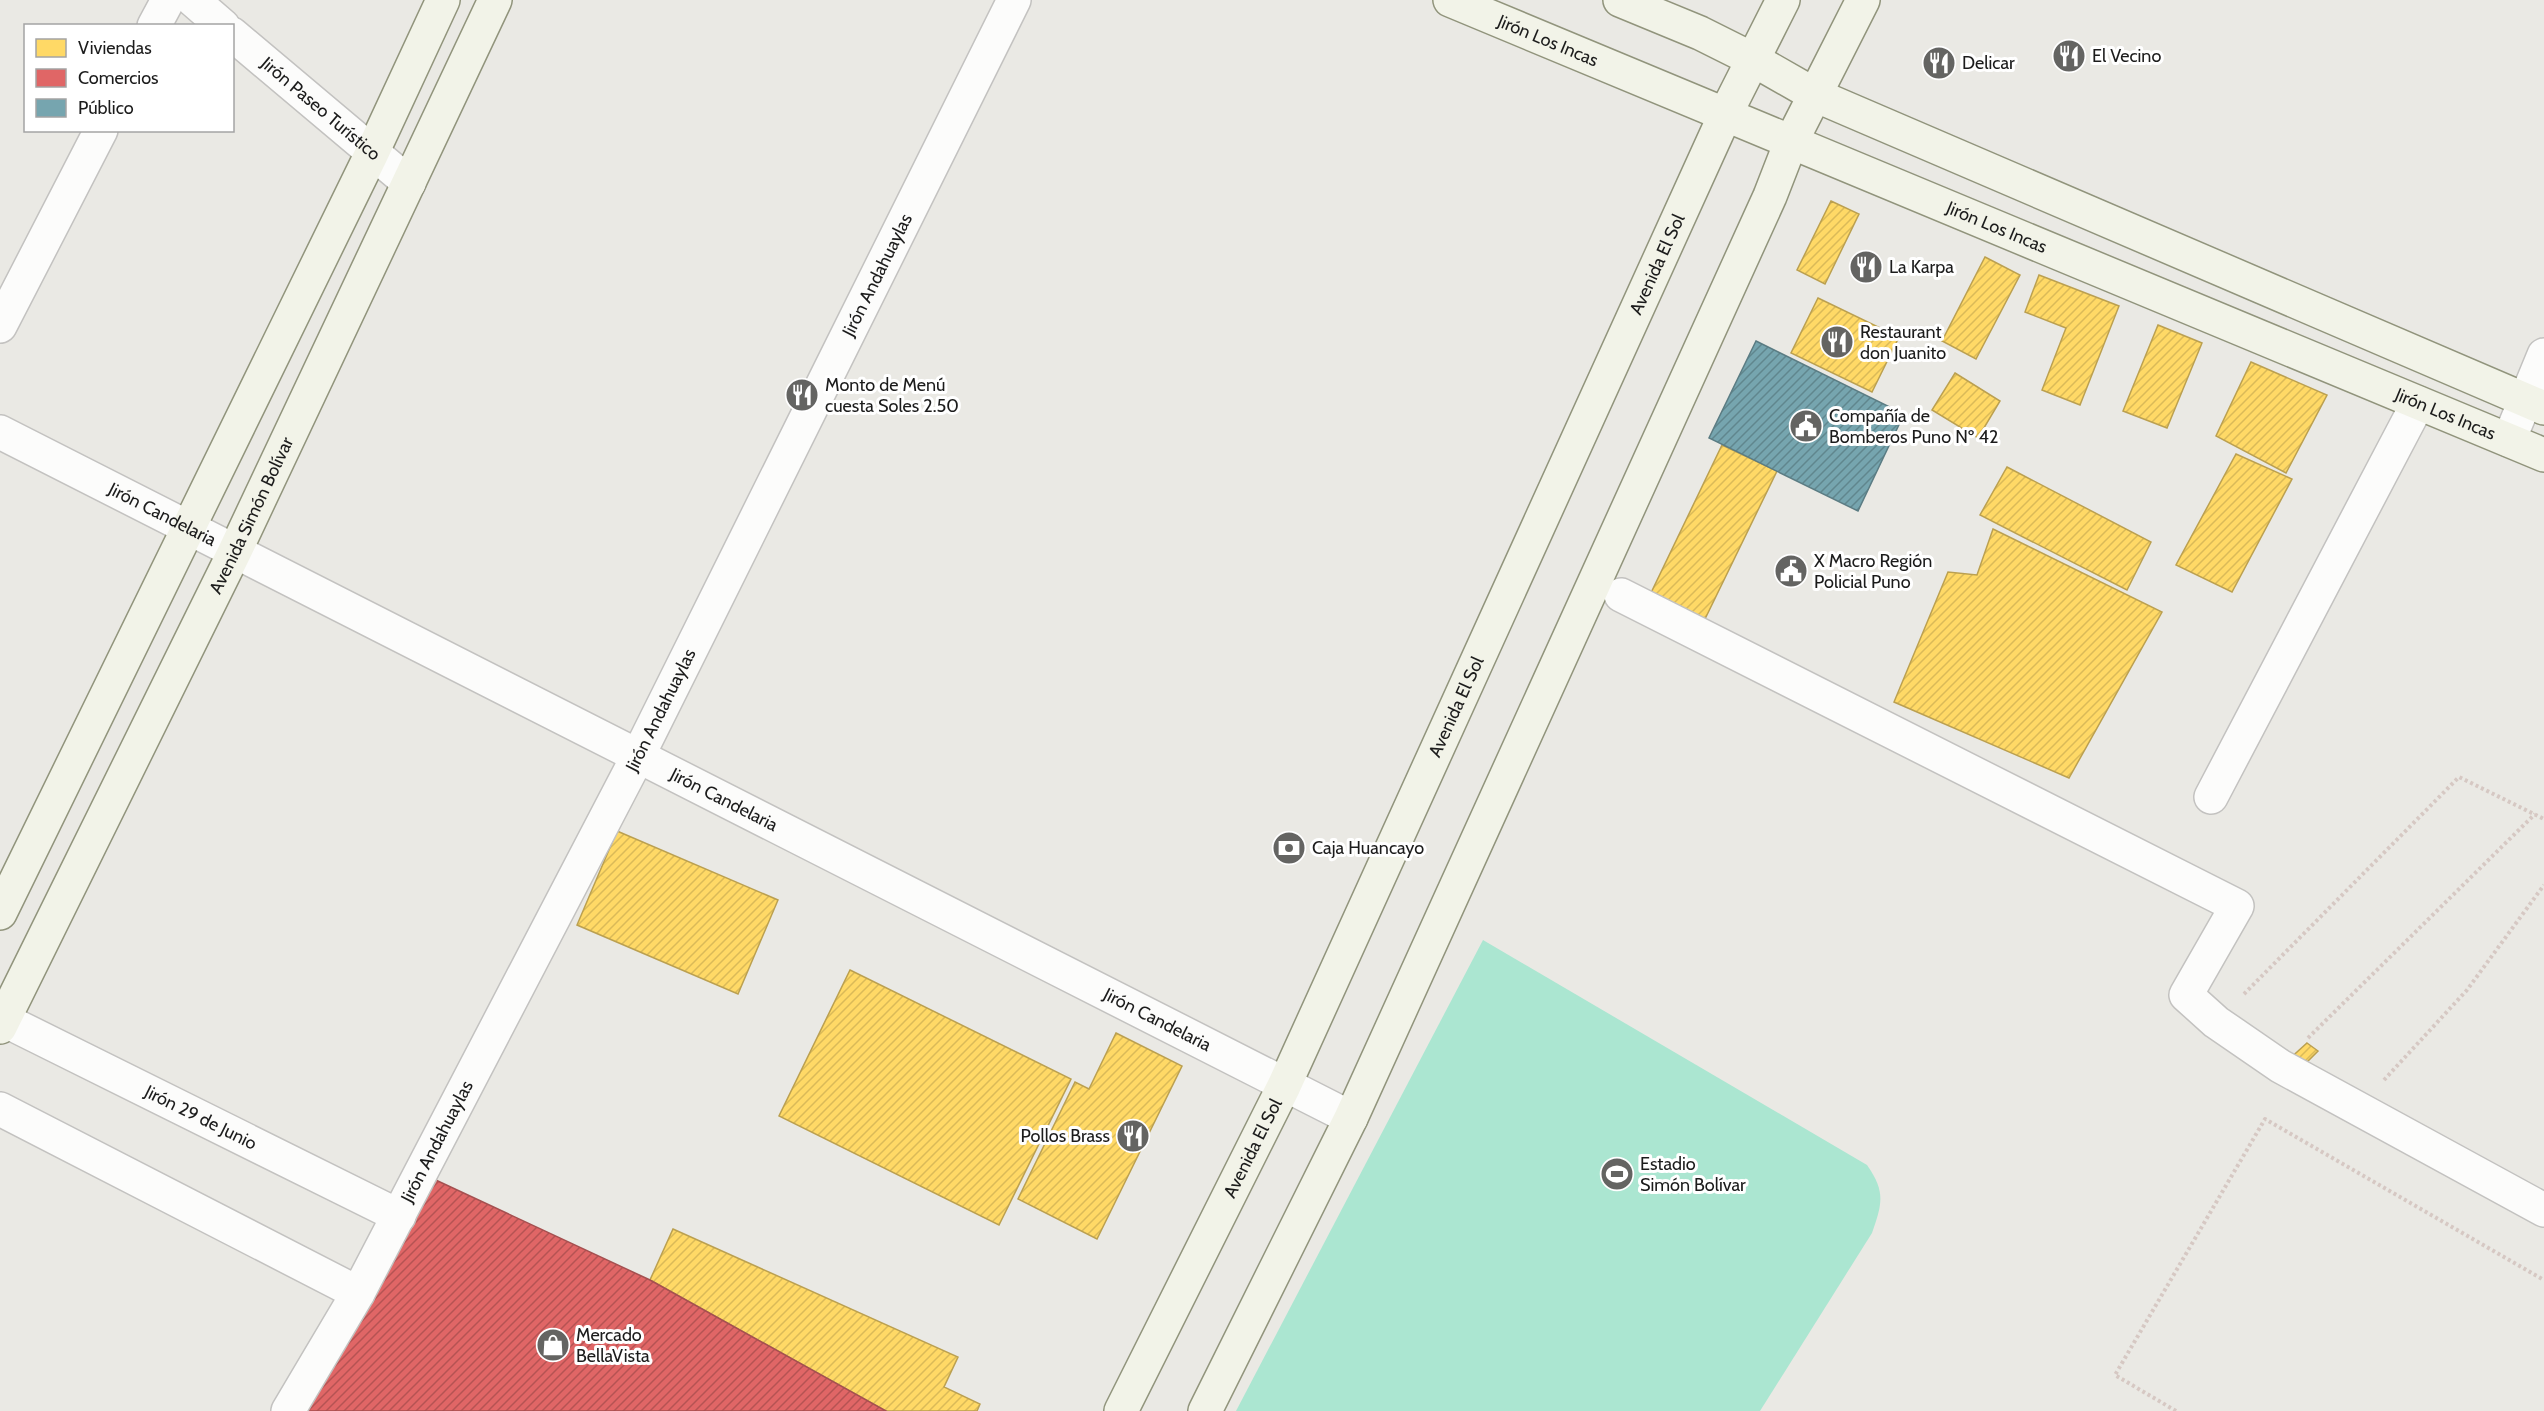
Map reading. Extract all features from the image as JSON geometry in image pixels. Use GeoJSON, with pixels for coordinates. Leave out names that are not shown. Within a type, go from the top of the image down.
{"type":"FeatureCollection","features":[{"type":"Feature","properties":{"kind":"street"},"geometry":{"type":"LineString","coordinates":[[155,24],[168,0]]}},
{"type":"Feature","properties":{"kind":"street"},"geometry":{"type":"LineString","coordinates":[[193,0],[221,24]]}},
{"type":"Feature","properties":{"kind":"street"},"geometry":{"type":"LineString","coordinates":[[0,913],[372,153],[443,0]]}},
{"type":"Feature","properties":{"kind":"street","name":"Avenida Simón Bolívar"},"geometry":{"type":"LineString","coordinates":[[1,1022],[235,551],[495,0]]}},
{"type":"Feature","properties":{"kind":"street","name":"Jirón Andahuaylas"},"geometry":{"type":"LineString","coordinates":[[288,1411],[358,1293],[637,758],[1014,0]]}},
{"type":"Feature","properties":{"kind":"street","name":"Jirón Los Incas"},"geometry":{"type":"LineString","coordinates":[[1450,0],[2544,455]]}},
{"type":"Feature","properties":{"kind":"street"},"geometry":{"type":"LineString","coordinates":[[1620,0],[1700,33],[1815,95],[2534,404]]}},
{"type":"Feature","properties":{"kind":"street","name":"Avenida El Sol"},"geometry":{"type":"LineString","coordinates":[[1121,1411],[1284,1086],[1726,113],[1783,0]]}},
{"type":"Feature","properties":{"kind":"street"},"geometry":{"type":"LineString","coordinates":[[1205,1411],[1351,1118],[1770,196],[1791,142],[1863,0]]}},
{"type":"Feature","properties":{"kind":"street","name":"Jirón Paseo Turístico"},"geometry":{"type":"LineString","coordinates":[[234,36],[409,183]]}},
{"type":"Feature","properties":{"kind":"street"},"geometry":{"type":"LineString","coordinates":[[0,326],[99,132]]}},
{"type":"Feature","properties":{"kind":"street"},"geometry":{"type":"LineString","coordinates":[[2509,440],[2534,404],[2544,355]]}},
{"type":"Feature","properties":{"kind":"street"},"geometry":{"type":"LineString","coordinates":[[2211,797],[2418,403]]}},
{"type":"Feature","properties":{"kind":"street","name":"Jirón Candelaria"},"geometry":{"type":"LineString","coordinates":[[0,432],[637,758],[1351,1118]]}},
{"type":"Feature","properties":{"kind":"street"},"geometry":{"type":"LineString","coordinates":[[1621,595],[2237,906],[2186,995],[2216,1022],[2280,1066],[2544,1210]]}},
{"type":"Feature","properties":{"kind":"street","name":"Jirón 29 de Junio"},"geometry":{"type":"LineString","coordinates":[[1,1022],[399,1216]]}},
{"type":"Feature","properties":{"kind":"street"},"geometry":{"type":"LineString","coordinates":[[0,1109],[358,1293]]}},
{"type":"Feature","properties":{"kind":"path"},"geometry":{"type":"LineString","coordinates":[[2216,1022],[2459,777],[2544,819]]}},
{"type":"Feature","properties":{"kind":"path"},"geometry":{"type":"LineString","coordinates":[[2280,1066],[2535,814]]}},
{"type":"Feature","properties":{"kind":"path"},"geometry":{"type":"LineString","coordinates":[[2357,1109],[2467,990],[2544,885]]}},
{"type":"Feature","properties":{"kind":"path"},"geometry":{"type":"LineString","coordinates":[[2176,1411],[2115,1374],[2265,1119],[2544,1280]]}},
{"type":"Feature","properties":{"kind":"green space","name":"Estadio Simón Bolívar"},"geometry":{"type":"Polygon","coordinates":[[[1483,940],[1867,1165],[1873,1174],[1880,1191],[1880,1206],[1872,1233],[1760,1411],[1236,1411],[1483,940]]]}},
{"type":"Feature","properties":{"kind":"building: Viviendas"},"geometry":{"type":"Polygon","coordinates":[[[1831,201],[1859,214],[1825,284],[1797,270],[1831,201]]]}},
{"type":"Feature","properties":{"kind":"building: Viviendas"},"geometry":{"type":"Polygon","coordinates":[[[1985,257],[2020,275],[1976,359],[1942,341],[1985,257]]]}},
{"type":"Feature","properties":{"kind":"building: Viviendas"},"geometry":{"type":"Polygon","coordinates":[[[2039,275],[2119,306],[2080,405],[2042,390],[2066,328],[2025,312],[2039,275]]]}},
{"type":"Feature","properties":{"kind":"building: Viviendas"},"geometry":{"type":"Polygon","coordinates":[[[1818,298],[1899,337],[1872,392],[1791,353],[1818,298]]]}},
{"type":"Feature","properties":{"kind":"building: Viviendas"},"geometry":{"type":"Polygon","coordinates":[[[2158,325],[2202,343],[2167,428],[2123,411],[2158,325]]]}},
{"type":"Feature","properties":{"kind":"building: Viviendas"},"geometry":{"type":"Polygon","coordinates":[[[2251,362],[2327,395],[2286,473],[2216,436],[2251,362]]]}},
{"type":"Feature","properties":{"kind":"building: Viviendas"},"geometry":{"type":"Polygon","coordinates":[[[1955,373],[2000,401],[1978,438],[1932,410],[1955,373]]]}},
{"type":"Feature","properties":{"kind":"building: Viviendas"},"geometry":{"type":"Polygon","coordinates":[[[1722,445],[1777,471],[1704,621],[1650,595],[1722,445]]]}},
{"type":"Feature","properties":{"kind":"building: Viviendas"},"geometry":{"type":"Polygon","coordinates":[[[2236,454],[2292,479],[2232,592],[2176,565],[2236,454]]]}},
{"type":"Feature","properties":{"kind":"building: Viviendas"},"geometry":{"type":"Polygon","coordinates":[[[2007,467],[2151,542],[2127,590],[1980,515],[2007,467]]]}},
{"type":"Feature","properties":{"kind":"building: Viviendas"},"geometry":{"type":"Polygon","coordinates":[[[1993,529],[2162,612],[2069,778],[1894,702],[1948,572],[1977,575],[1993,529]]]}},
{"type":"Feature","properties":{"kind":"building: Viviendas"},"geometry":{"type":"Polygon","coordinates":[[[617,831],[778,900],[738,994],[577,925],[617,831]]]}},
{"type":"Feature","properties":{"kind":"building: Viviendas"},"geometry":{"type":"Polygon","coordinates":[[[850,970],[1071,1079],[999,1225],[779,1116],[850,970]]]}},
{"type":"Feature","properties":{"kind":"building: Viviendas"},"geometry":{"type":"Polygon","coordinates":[[[1116,1033],[1182,1066],[1097,1239],[1018,1199],[1075,1082],[1089,1089],[1116,1033]]]}},
{"type":"Feature","properties":{"kind":"building: Viviendas"},"geometry":{"type":"Polygon","coordinates":[[[2307,1043],[2318,1051],[2297,1072],[2286,1062],[2307,1043]]]}},
{"type":"Feature","properties":{"kind":"building: Viviendas"},"geometry":{"type":"Polygon","coordinates":[[[673,1229],[958,1357],[944,1387],[980,1404],[977,1411],[886,1411],[650,1280],[673,1229]]]}},
{"type":"Feature","properties":{"kind":"building: Comercios","name":"Mercado BellaVista"},"geometry":{"type":"Polygon","coordinates":[[[425,1175],[650,1280],[886,1411],[303,1411],[425,1175]]]}},
{"type":"Feature","properties":{"kind":"building: Público","name":"Compañía de Bomberos Puno Nº 42"},"geometry":{"type":"Polygon","coordinates":[[[1756,341],[1904,414],[1858,511],[1709,438],[1756,341]]]}},
{"type":"Feature","properties":{"kind":"place","name":"El Vecino"},"geometry":{"type":"Point","coordinates":[2069,56]}},
{"type":"Feature","properties":{"kind":"place","name":"Delicar"},"geometry":{"type":"Point","coordinates":[1939,63]}},
{"type":"Feature","properties":{"kind":"place","name":"La Karpa"},"geometry":{"type":"Point","coordinates":[1866,267]}},
{"type":"Feature","properties":{"kind":"place","name":"Restaurant don Juanito"},"geometry":{"type":"Point","coordinates":[1837,342]}},
{"type":"Feature","properties":{"kind":"place","name":"Monto de Menú cuesta Soles 2.50"},"geometry":{"type":"Point","coordinates":[802,395]}},
{"type":"Feature","properties":{"kind":"place","name":"Compañía de Bomberos Puno Nº 42"},"geometry":{"type":"Point","coordinates":[1806,426]}},
{"type":"Feature","properties":{"kind":"place","name":"X Macro Región Policial Puno"},"geometry":{"type":"Point","coordinates":[1791,571]}},
{"type":"Feature","properties":{"kind":"place","name":"Caja Huancayo"},"geometry":{"type":"Point","coordinates":[1289,848]}},
{"type":"Feature","properties":{"kind":"place","name":"Pollos Brass"},"geometry":{"type":"Point","coordinates":[1133,1136]}},
{"type":"Feature","properties":{"kind":"place","name":"Estadio Simón Bolívar"},"geometry":{"type":"Point","coordinates":[1617,1174]}},
{"type":"Feature","properties":{"kind":"place","name":"Mercado BellaVista"},"geometry":{"type":"Point","coordinates":[553,1345]}}]}
